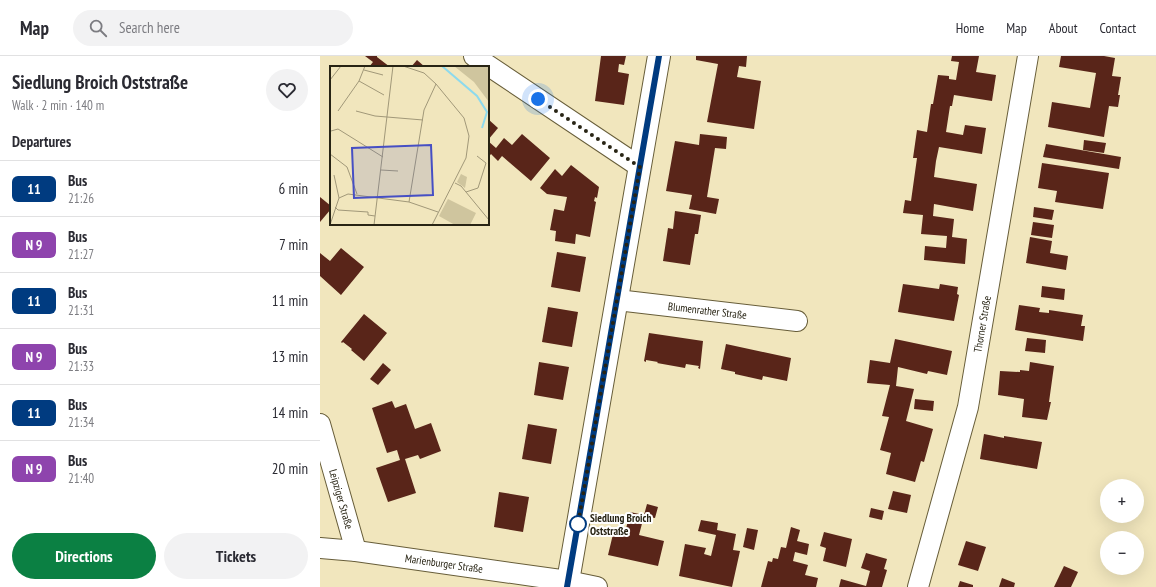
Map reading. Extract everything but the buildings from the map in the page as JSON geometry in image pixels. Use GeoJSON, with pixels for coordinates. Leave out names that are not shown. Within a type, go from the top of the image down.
{"type":"FeatureCollection","features":[{"type":"Feature","properties":{"kind":"street"},"geometry":{"type":"LineString","coordinates":[[474,56],[640,167]]}},
{"type":"Feature","properties":{"kind":"street"},"geometry":{"type":"LineString","coordinates":[[567,584],[659,56]]}},
{"type":"Feature","properties":{"kind":"street","name":"Thorner Straße"},"geometry":{"type":"LineString","coordinates":[[918,587],[968,407],[1028,56]]}},
{"type":"Feature","properties":{"kind":"street","name":"Blumenrather Straße"},"geometry":{"type":"LineString","coordinates":[[617,300],[797,321]]}},
{"type":"Feature","properties":{"kind":"street","name":"Leipziger Straße"},"geometry":{"type":"LineString","coordinates":[[320,424],[356,550]]}},
{"type":"Feature","properties":{"kind":"street","name":"Marienburger Straße"},"geometry":{"type":"LineString","coordinates":[[320,548],[356,550],[567,584],[597,587]]}},
{"type":"Feature","properties":{"kind":"bus line","name":"11"},"geometry":{"type":"LineString","coordinates":[[567,587],[659,56]]}},
{"type":"Feature","properties":{"kind":"place","name":"Siedlung Broich Oststraße"},"geometry":{"type":"Point","coordinates":[578,524]}},
{"type":"Feature","properties":{"kind":"route"},"geometry":{"type":"LineString","coordinates":[[538,99],[640,167],[578,524]]}}]}
